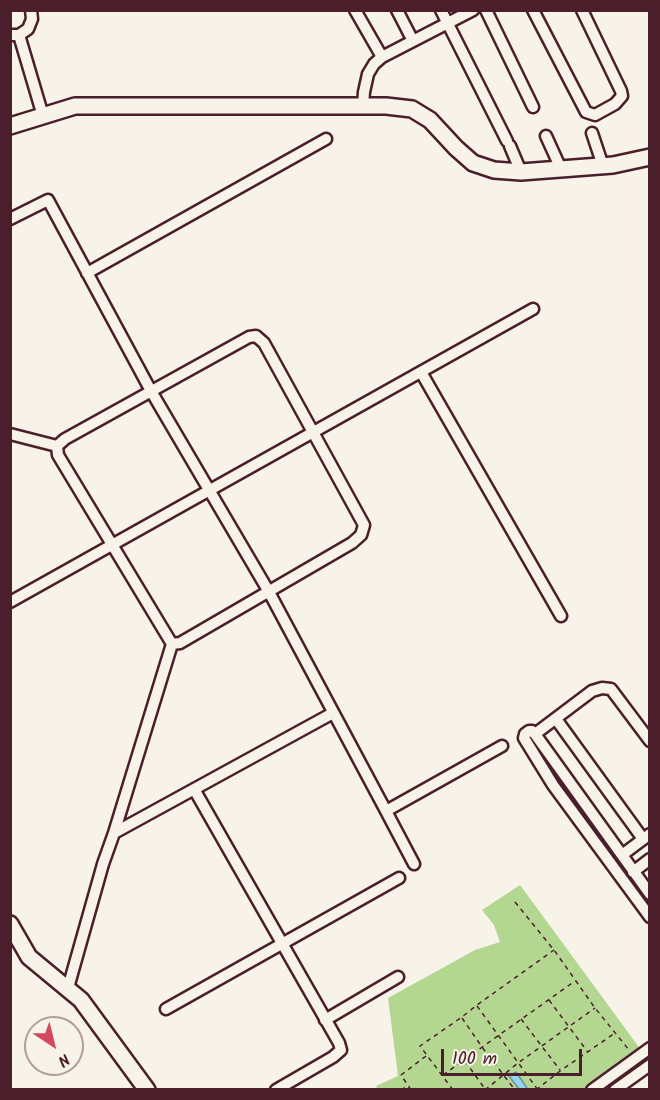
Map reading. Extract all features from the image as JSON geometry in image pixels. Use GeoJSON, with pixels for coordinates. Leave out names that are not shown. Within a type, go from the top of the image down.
{"type":"FeatureCollection","features":[{"type":"Feature","properties":{"kind":"street"},"geometry":{"type":"LineString","coordinates":[[355,10],[382,57]]}},
{"type":"Feature","properties":{"kind":"street"},"geometry":{"type":"LineString","coordinates":[[397,10],[413,41]]}},
{"type":"Feature","properties":{"kind":"street"},"geometry":{"type":"LineString","coordinates":[[441,10],[521,172]]}},
{"type":"Feature","properties":{"kind":"street"},"geometry":{"type":"LineString","coordinates":[[363,106],[368,74],[382,57],[473,10]]}},
{"type":"Feature","properties":{"kind":"street"},"geometry":{"type":"LineString","coordinates":[[486,10],[533,107]]}},
{"type":"Feature","properties":{"kind":"street"},"geometry":{"type":"LineString","coordinates":[[533,10],[586,112],[595,115],[615,104],[622,96],[582,10]]}},
{"type":"Feature","properties":{"kind":"street"},"geometry":{"type":"LineString","coordinates":[[33,12],[28,29],[15,35],[43,116]]}},
{"type":"Feature","properties":{"kind":"street"},"geometry":{"type":"LineString","coordinates":[[10,126],[75,106],[386,106],[412,109],[429,120],[474,163],[494,170],[521,172],[603,166],[650,157]]}},
{"type":"Feature","properties":{"kind":"street"},"geometry":{"type":"LineString","coordinates":[[592,133],[603,166]]}},
{"type":"Feature","properties":{"kind":"street"},"geometry":{"type":"LineString","coordinates":[[546,136],[561,169]]}},
{"type":"Feature","properties":{"kind":"street"},"geometry":{"type":"LineString","coordinates":[[87,273],[327,139]]}},
{"type":"Feature","properties":{"kind":"street"},"geometry":{"type":"LineString","coordinates":[[10,219],[48,200],[151,391],[269,592],[414,864]]}},
{"type":"Feature","properties":{"kind":"street"},"geometry":{"type":"LineString","coordinates":[[10,602],[533,309]]}},
{"type":"Feature","properties":{"kind":"street"},"geometry":{"type":"LineString","coordinates":[[57,446],[65,439],[249,337],[256,336],[264,343],[364,525],[361,535],[352,543],[180,644],[172,644]]}},
{"type":"Feature","properties":{"kind":"street"},"geometry":{"type":"LineString","coordinates":[[421,372],[561,616]]}},
{"type":"Feature","properties":{"kind":"street"},"geometry":{"type":"LineString","coordinates":[[10,434],[57,446]]}},
{"type":"Feature","properties":{"kind":"street"},"geometry":{"type":"LineString","coordinates":[[57,446],[58,455],[172,644],[103,864],[68,988]]}},
{"type":"Feature","properties":{"kind":"street"},"geometry":{"type":"LineString","coordinates":[[535,734],[592,691],[602,688],[611,689],[650,741]]}},
{"type":"Feature","properties":{"kind":"street"},"geometry":{"type":"LineString","coordinates":[[114,833],[333,713]]}},
{"type":"Feature","properties":{"kind":"street"},"geometry":{"type":"LineString","coordinates":[[556,719],[646,836],[615,870]]}},
{"type":"Feature","properties":{"kind":"street"},"geometry":{"type":"LineString","coordinates":[[650,894],[535,734],[529,731],[525,734],[524,738],[553,784],[650,917]]}},
{"type":"Feature","properties":{"kind":"street"},"geometry":{"type":"LineString","coordinates":[[386,811],[502,746]]}},
{"type":"Feature","properties":{"kind":"street"},"geometry":{"type":"LineString","coordinates":[[194,789],[341,1050],[333,1057],[276,1089]]}},
{"type":"Feature","properties":{"kind":"street"},"geometry":{"type":"LineString","coordinates":[[633,872],[650,859]]}},
{"type":"Feature","properties":{"kind":"street"},"geometry":{"type":"LineString","coordinates":[[166,1009],[399,878]]}},
{"type":"Feature","properties":{"kind":"street"},"geometry":{"type":"LineString","coordinates":[[10,924],[29,957],[86,1005],[147,1089]]}},
{"type":"Feature","properties":{"kind":"street"},"geometry":{"type":"LineString","coordinates":[[325,1020],[398,977]]}},
{"type":"Feature","properties":{"kind":"street"},"geometry":{"type":"LineString","coordinates":[[592,1089],[650,1048]]}},
{"type":"Feature","properties":{"kind":"street"},"geometry":{"type":"LineString","coordinates":[[615,1089],[650,1065]]}},
{"type":"Feature","properties":{"kind":"path"},"geometry":{"type":"LineString","coordinates":[[515,902],[635,1058]]}},
{"type":"Feature","properties":{"kind":"path"},"geometry":{"type":"LineString","coordinates":[[453,1089],[420,1046],[554,950]]}},
{"type":"Feature","properties":{"kind":"path"},"geometry":{"type":"LineString","coordinates":[[443,1076],[575,981]]}},
{"type":"Feature","properties":{"kind":"path"},"geometry":{"type":"LineString","coordinates":[[549,1000],[588,1052]]}},
{"type":"Feature","properties":{"kind":"path"},"geometry":{"type":"LineString","coordinates":[[477,1005],[537,1089],[615,1032]]}},
{"type":"Feature","properties":{"kind":"path"},"geometry":{"type":"LineString","coordinates":[[465,1060],[486,1089],[595,1008]]}},
{"type":"Feature","properties":{"kind":"path"},"geometry":{"type":"LineString","coordinates":[[462,1017],[515,1089]]}},
{"type":"Feature","properties":{"kind":"path"},"geometry":{"type":"LineString","coordinates":[[521,1019],[560,1071]]}},
{"type":"Feature","properties":{"kind":"path"},"geometry":{"type":"LineString","coordinates":[[411,1089],[401,1075],[427,1056]]}},
{"type":"Feature","properties":{"kind":"path"},"geometry":{"type":"LineString","coordinates":[[401,1089],[408,1085]]}},
{"type":"Feature","properties":{"kind":"green space"},"geometry":{"type":"Polygon","coordinates":[[[520,885],[644,1054],[594,1089],[378,1090],[376,1086],[398,1076],[388,998],[475,950],[500,942],[494,925],[482,910],[520,885]]]}},
{"type":"Feature","properties":{"kind":"water"},"geometry":{"type":"Polygon","coordinates":[[[516,1072],[527,1088],[519,1089],[509,1076],[516,1072]]]}}]}
